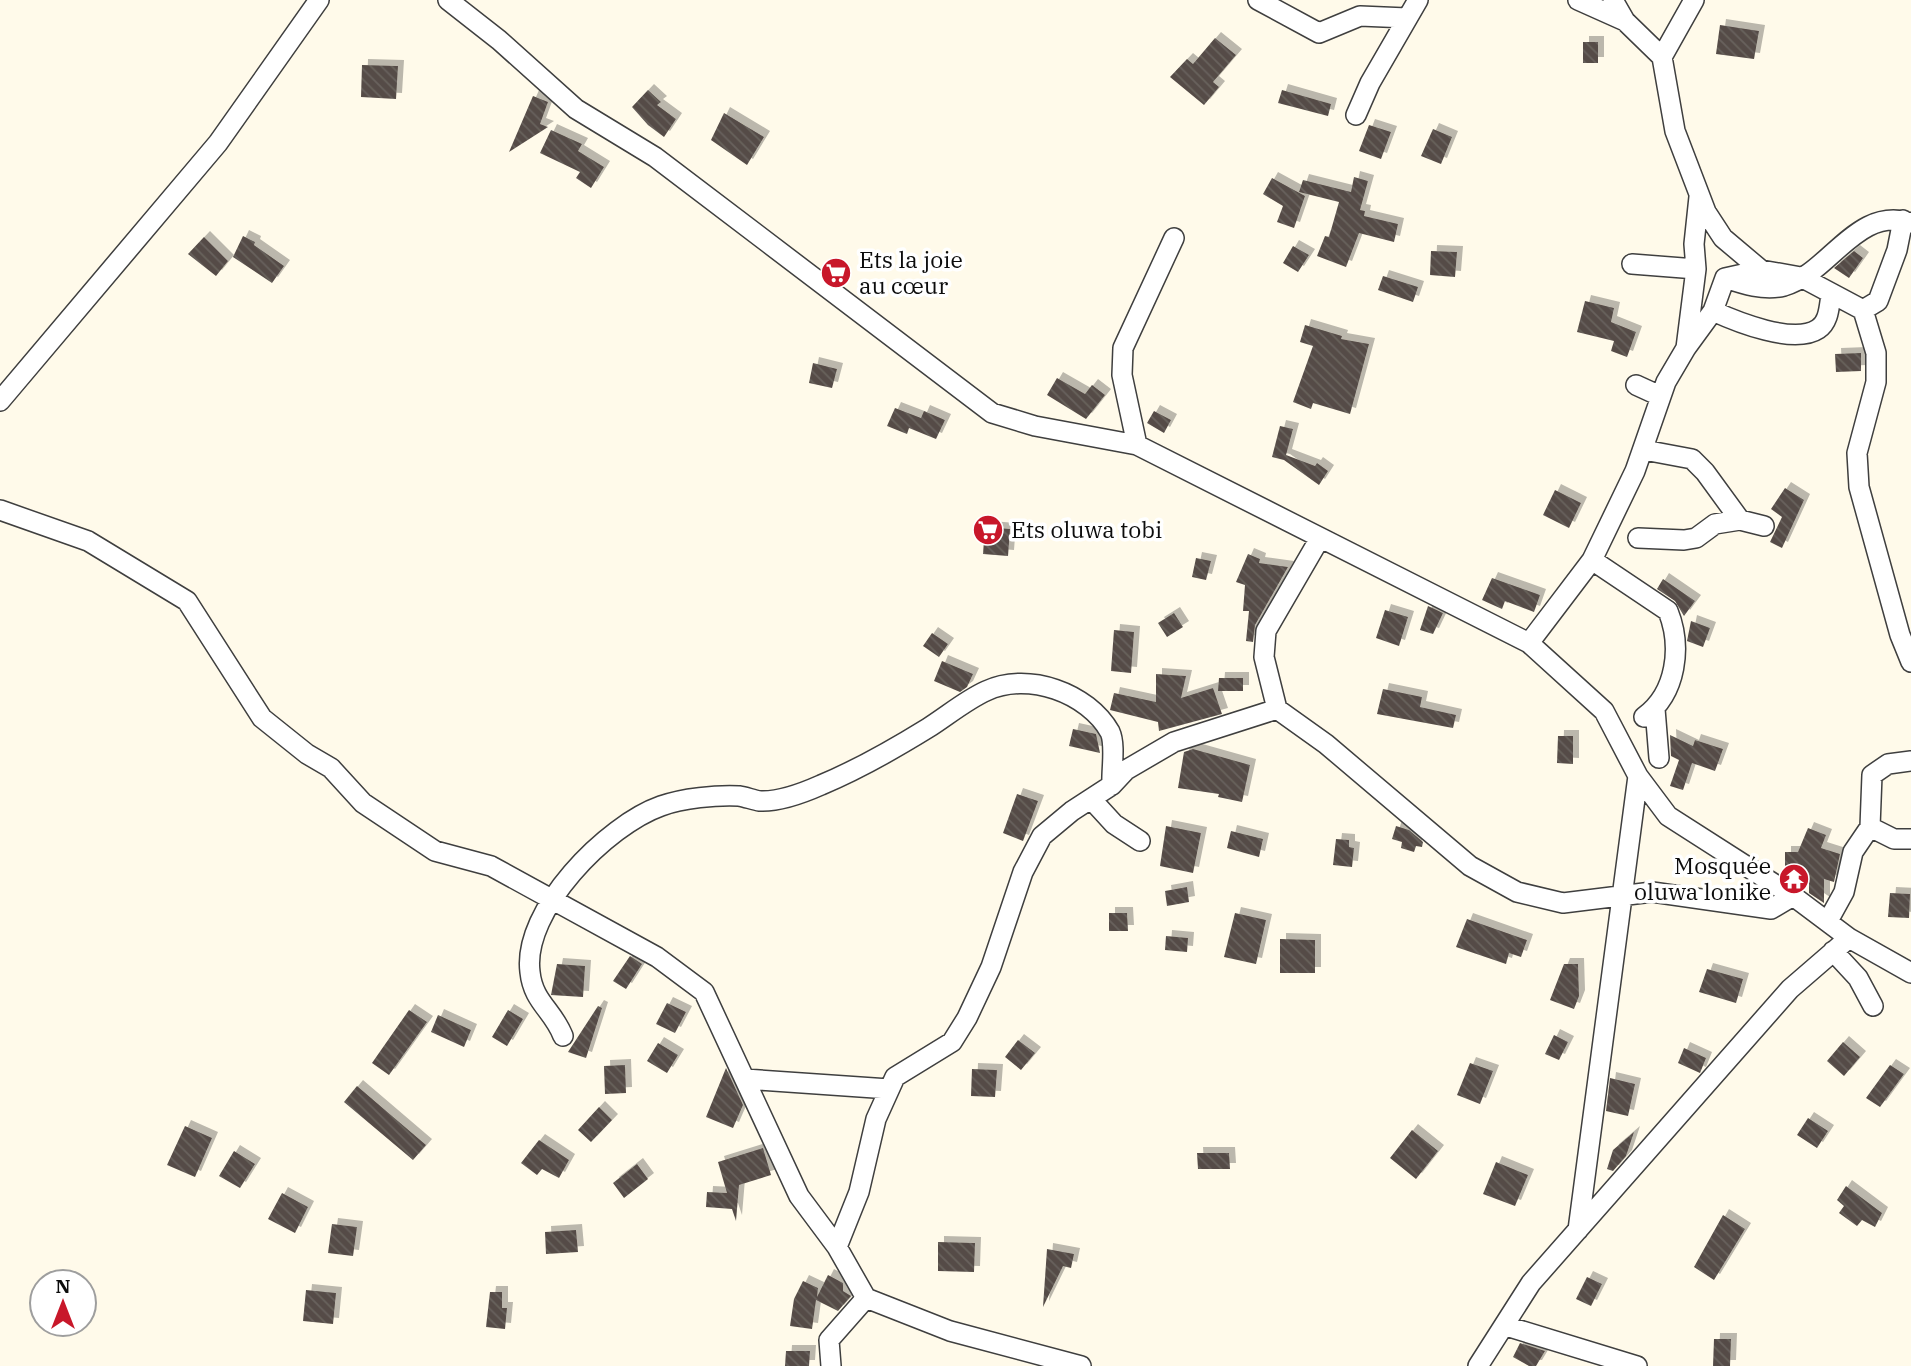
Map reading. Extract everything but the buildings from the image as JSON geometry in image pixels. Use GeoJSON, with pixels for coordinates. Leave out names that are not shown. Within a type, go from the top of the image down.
{"type":"FeatureCollection","features":[{"type":"Feature","properties":{"kind":"street"},"geometry":{"type":"LineString","coordinates":[[0,401],[218,143],[319,0]]}},
{"type":"Feature","properties":{"kind":"street"},"geometry":{"type":"LineString","coordinates":[[448,0],[499,40],[576,109],[655,157],[992,413],[1035,426],[1137,445],[1529,643],[1604,711],[1638,776],[1668,816],[1793,896],[1849,938],[1911,973]]}},
{"type":"Feature","properties":{"kind":"street"},"geometry":{"type":"LineString","coordinates":[[1258,0],[1319,33],[1360,16],[1407,18]]}},
{"type":"Feature","properties":{"kind":"street"},"geometry":{"type":"LineString","coordinates":[[1356,115],[1418,0]]}},
{"type":"Feature","properties":{"kind":"street"},"geometry":{"type":"LineString","coordinates":[[1578,0],[1625,21]]}},
{"type":"Feature","properties":{"kind":"street"},"geometry":{"type":"LineString","coordinates":[[1613,0],[1625,21],[1662,57],[1675,131],[1699,197],[1723,238],[1761,270]]}},
{"type":"Feature","properties":{"kind":"street"},"geometry":{"type":"LineString","coordinates":[[1662,57],[1694,0]]}},
{"type":"Feature","properties":{"kind":"street"},"geometry":{"type":"LineString","coordinates":[[1686,348],[1696,269],[1694,244],[1699,197]]}},
{"type":"Feature","properties":{"kind":"street"},"geometry":{"type":"LineString","coordinates":[[1728,276],[1749,286],[1784,286],[1866,227],[1885,219],[1907,221],[1878,301],[1863,310]]}},
{"type":"Feature","properties":{"kind":"street"},"geometry":{"type":"LineString","coordinates":[[1137,445],[1122,375],[1123,348],[1174,238]]}},
{"type":"Feature","properties":{"kind":"street"},"geometry":{"type":"LineString","coordinates":[[1529,643],[1592,559],[1644,450],[1660,396],[1686,348],[1713,311],[1728,276],[1723,238]]}},
{"type":"Feature","properties":{"kind":"street"},"geometry":{"type":"LineString","coordinates":[[1632,264],[1696,269]]}},
{"type":"Feature","properties":{"kind":"street"},"geometry":{"type":"LineString","coordinates":[[1728,276],[1761,270],[1801,276],[1831,295],[1863,310],[1876,353],[1876,382],[1857,453],[1859,487],[1900,635],[1911,662]]}},
{"type":"Feature","properties":{"kind":"street"},"geometry":{"type":"LineString","coordinates":[[1713,311],[1770,331],[1803,335],[1819,329],[1827,320],[1831,295]]}},
{"type":"Feature","properties":{"kind":"street"},"geometry":{"type":"LineString","coordinates":[[1636,385],[1660,396]]}},
{"type":"Feature","properties":{"kind":"street"},"geometry":{"type":"LineString","coordinates":[[1644,450],[1692,459],[1705,472],[1740,520]]}},
{"type":"Feature","properties":{"kind":"street"},"geometry":{"type":"LineString","coordinates":[[0,510],[88,541],[187,601],[262,718],[307,754],[331,768],[363,803],[435,851],[491,866],[657,957],[704,992],[799,1196],[836,1247],[866,1298],[950,1331],[1081,1366]]}},
{"type":"Feature","properties":{"kind":"street"},"geometry":{"type":"LineString","coordinates":[[1638,538],[1696,538],[1715,524],[1740,520],[1764,526]]}},
{"type":"Feature","properties":{"kind":"street"},"geometry":{"type":"LineString","coordinates":[[1320,538],[1266,631],[1264,657],[1277,709],[1326,744],[1471,866],[1517,892],[1563,903],[1652,892],[1770,909],[1793,896]]}},
{"type":"Feature","properties":{"kind":"street"},"geometry":{"type":"LineString","coordinates":[[1592,559],[1668,611],[1676,641],[1675,659],[1670,681],[1650,713],[1659,758]]}},
{"type":"Feature","properties":{"kind":"street"},"geometry":{"type":"LineString","coordinates":[[563,1035],[557,1020],[536,1000],[529,970],[532,947],[551,900],[586,856],[617,830],[661,806],[724,796],[759,801],[780,799],[811,789],[927,729],[986,691],[1009,683],[1056,689],[1089,705],[1111,735],[1112,785]]}},
{"type":"Feature","properties":{"kind":"street"},"geometry":{"type":"LineString","coordinates":[[836,1247],[859,1192],[876,1119],[895,1077],[952,1042],[991,967],[1023,872],[1042,836],[1072,811],[1112,785],[1126,770],[1174,743],[1277,709]]}},
{"type":"Feature","properties":{"kind":"street"},"geometry":{"type":"LineString","coordinates":[[1828,921],[1844,892],[1853,852],[1870,827],[1872,775],[1888,764],[1911,761]]}},
{"type":"Feature","properties":{"kind":"street"},"geometry":{"type":"LineString","coordinates":[[1578,1230],[1638,776]]}},
{"type":"Feature","properties":{"kind":"street"},"geometry":{"type":"LineString","coordinates":[[1092,800],[1114,824],[1140,841]]}},
{"type":"Feature","properties":{"kind":"street"},"geometry":{"type":"LineString","coordinates":[[1870,827],[1894,839],[1911,839]]}},
{"type":"Feature","properties":{"kind":"street"},"geometry":{"type":"LineString","coordinates":[[1478,1366],[1531,1283],[1790,989],[1849,938]]}},
{"type":"Feature","properties":{"kind":"street"},"geometry":{"type":"LineString","coordinates":[[1833,951],[1858,978],[1873,1006]]}},
{"type":"Feature","properties":{"kind":"street"},"geometry":{"type":"LineString","coordinates":[[745,1079],[889,1089]]}},
{"type":"Feature","properties":{"kind":"street"},"geometry":{"type":"LineString","coordinates":[[831,1366],[829,1340],[866,1298]]}},
{"type":"Feature","properties":{"kind":"street"},"geometry":{"type":"LineString","coordinates":[[1506,1326],[1637,1366]]}},
{"type":"Feature","properties":{"kind":"place","name":"Ets la joie au cœur"},"geometry":{"type":"Point","coordinates":[836,273]}},
{"type":"Feature","properties":{"kind":"place","name":"Ets oluwa tobi"},"geometry":{"type":"Point","coordinates":[988,530]}},
{"type":"Feature","properties":{"kind":"place","name":"Mosquée oluwa lonike"},"geometry":{"type":"Point","coordinates":[1794,879]}}]}
